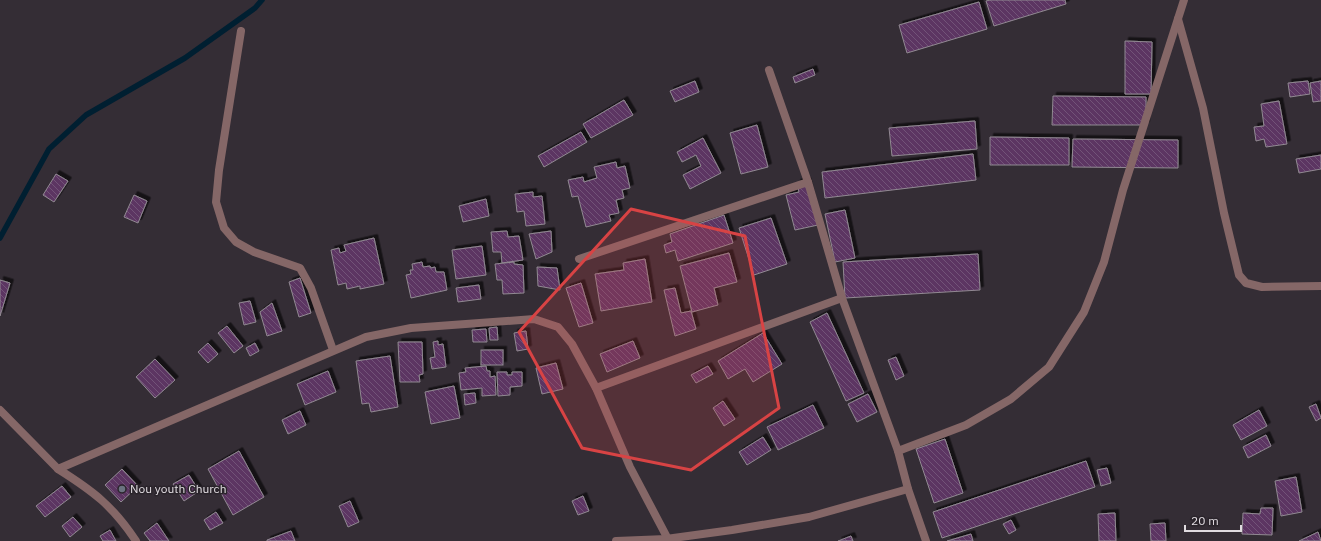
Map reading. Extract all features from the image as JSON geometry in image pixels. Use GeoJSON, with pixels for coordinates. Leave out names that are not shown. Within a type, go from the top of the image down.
{"type":"FeatureCollection","features":[{"type":"Feature","properties":{"kind":"street"},"geometry":{"type":"LineString","coordinates":[[898,451],[966,425],[1011,399],[1049,367],[1084,312],[1104,262],[1128,176],[1184,0]]}},
{"type":"Feature","properties":{"kind":"street"},"geometry":{"type":"LineString","coordinates":[[1178,19],[1204,108],[1226,221],[1239,275],[1246,283],[1262,287],[1321,286]]}},
{"type":"Feature","properties":{"kind":"street"},"geometry":{"type":"LineString","coordinates":[[241,32],[218,170],[216,202],[224,228],[236,242],[254,252],[300,268],[311,288],[333,350]]}},
{"type":"Feature","properties":{"kind":"street"},"geometry":{"type":"LineString","coordinates":[[769,70],[808,182],[842,298],[898,451],[908,490],[926,541]]}},
{"type":"Feature","properties":{"kind":"street"},"geometry":{"type":"LineString","coordinates":[[579,259],[808,182]]}},
{"type":"Feature","properties":{"kind":"street"},"geometry":{"type":"LineString","coordinates":[[596,388],[842,298]]}},
{"type":"Feature","properties":{"kind":"street"},"geometry":{"type":"LineString","coordinates":[[58,469],[366,337],[411,328],[534,319],[558,327],[572,344],[596,388],[630,466],[668,540]]}},
{"type":"Feature","properties":{"kind":"street"},"geometry":{"type":"LineString","coordinates":[[0,410],[58,469],[90,489],[108,504],[136,541]]}},
{"type":"Feature","properties":{"kind":"street"},"geometry":{"type":"LineString","coordinates":[[616,541],[668,540],[809,517],[908,490]]}},
{"type":"Feature","properties":{"kind":"highlighted area"},"geometry":{"type":"Polygon","coordinates":[[[631,209],[745,236],[779,408],[691,470],[582,448],[519,332],[631,209]]]}},
{"type":"Feature","properties":{"kind":"building"},"geometry":{"type":"Polygon","coordinates":[[[1065,0],[1066,4],[994,26],[986,1],[1065,0]]]}},
{"type":"Feature","properties":{"kind":"building"},"geometry":{"type":"Polygon","coordinates":[[[979,2],[987,29],[907,53],[899,25],[979,2]]]}},
{"type":"Feature","properties":{"kind":"building"},"geometry":{"type":"Polygon","coordinates":[[[1125,41],[1152,42],[1151,94],[1125,94],[1125,41]]]}},
{"type":"Feature","properties":{"kind":"building"},"geometry":{"type":"Polygon","coordinates":[[[813,69],[815,75],[795,83],[793,77],[813,69]]]}},
{"type":"Feature","properties":{"kind":"building"},"geometry":{"type":"Polygon","coordinates":[[[695,81],[699,92],[675,102],[670,91],[695,81]]]}},
{"type":"Feature","properties":{"kind":"building"},"geometry":{"type":"Polygon","coordinates":[[[1308,81],[1310,94],[1290,97],[1288,83],[1308,81]]]}},
{"type":"Feature","properties":{"kind":"building"},"geometry":{"type":"Polygon","coordinates":[[[1321,81],[1321,101],[1313,102],[1310,83],[1321,81]]]}},
{"type":"Feature","properties":{"kind":"building"},"geometry":{"type":"Polygon","coordinates":[[[1053,96],[1146,97],[1146,125],[1052,125],[1053,96]]]}},
{"type":"Feature","properties":{"kind":"building"},"geometry":{"type":"Polygon","coordinates":[[[624,100],[633,115],[591,138],[583,124],[624,100]]]}},
{"type":"Feature","properties":{"kind":"building"},"geometry":{"type":"Polygon","coordinates":[[[1279,101],[1287,144],[1266,147],[1264,139],[1256,141],[1254,127],[1264,126],[1261,104],[1279,101]]]}},
{"type":"Feature","properties":{"kind":"building"},"geometry":{"type":"Polygon","coordinates":[[[975,121],[977,149],[892,156],[889,128],[975,121]]]}},
{"type":"Feature","properties":{"kind":"building"},"geometry":{"type":"Polygon","coordinates":[[[757,125],[768,167],[741,174],[730,133],[757,125]]]}},
{"type":"Feature","properties":{"kind":"building"},"geometry":{"type":"Polygon","coordinates":[[[581,132],[587,142],[544,167],[538,156],[581,132]]]}},
{"type":"Feature","properties":{"kind":"building"},"geometry":{"type":"Polygon","coordinates":[[[990,137],[1069,138],[1069,165],[990,165],[990,137]]]}},
{"type":"Feature","properties":{"kind":"building"},"geometry":{"type":"Polygon","coordinates":[[[703,138],[721,173],[690,189],[683,175],[701,166],[696,155],[682,162],[677,152],[703,138]]]}},
{"type":"Feature","properties":{"kind":"building"},"geometry":{"type":"Polygon","coordinates":[[[1073,139],[1178,140],[1178,168],[1072,167],[1073,139]]]}},
{"type":"Feature","properties":{"kind":"building"},"geometry":{"type":"Polygon","coordinates":[[[973,154],[976,180],[825,198],[822,172],[973,154]]]}},
{"type":"Feature","properties":{"kind":"building"},"geometry":{"type":"Polygon","coordinates":[[[1321,155],[1321,169],[1299,173],[1296,159],[1321,155]]]}},
{"type":"Feature","properties":{"kind":"building"},"geometry":{"type":"Polygon","coordinates":[[[616,162],[617,168],[625,166],[630,188],[622,190],[624,198],[616,200],[619,213],[609,215],[611,221],[586,227],[578,196],[572,197],[568,180],[583,177],[584,182],[597,178],[594,167],[616,162]]]}},
{"type":"Feature","properties":{"kind":"building"},"geometry":{"type":"Polygon","coordinates":[[[56,174],[68,181],[54,202],[43,195],[56,174]]]}},
{"type":"Feature","properties":{"kind":"building"},"geometry":{"type":"Polygon","coordinates":[[[807,181],[818,225],[795,230],[786,195],[799,192],[797,183],[807,181]]]}},
{"type":"Feature","properties":{"kind":"building"},"geometry":{"type":"Polygon","coordinates":[[[533,192],[533,197],[542,196],[545,224],[526,226],[524,211],[517,212],[515,194],[533,192]]]}},
{"type":"Feature","properties":{"kind":"building"},"geometry":{"type":"Polygon","coordinates":[[[134,195],[147,201],[138,223],[124,217],[134,195]]]}},
{"type":"Feature","properties":{"kind":"building"},"geometry":{"type":"Polygon","coordinates":[[[486,199],[489,216],[463,222],[459,206],[486,199]]]}},
{"type":"Feature","properties":{"kind":"building"},"geometry":{"type":"Polygon","coordinates":[[[845,210],[855,258],[835,262],[825,214],[845,210]]]}},
{"type":"Feature","properties":{"kind":"building"},"geometry":{"type":"Polygon","coordinates":[[[724,215],[733,243],[678,261],[675,250],[666,253],[664,245],[672,242],[670,234],[724,215]]]}},
{"type":"Feature","properties":{"kind":"building"},"geometry":{"type":"Polygon","coordinates":[[[771,218],[787,264],[754,275],[739,228],[771,218]]]}},
{"type":"Feature","properties":{"kind":"building"},"geometry":{"type":"Polygon","coordinates":[[[507,231],[508,237],[519,236],[523,260],[502,263],[501,252],[493,252],[491,232],[507,231]]]}},
{"type":"Feature","properties":{"kind":"building"},"geometry":{"type":"Polygon","coordinates":[[[551,231],[552,252],[536,259],[529,234],[551,231]]]}},
{"type":"Feature","properties":{"kind":"building"},"geometry":{"type":"Polygon","coordinates":[[[374,238],[384,284],[360,289],[360,286],[347,289],[346,283],[338,285],[331,250],[339,248],[340,253],[346,251],[344,245],[374,238]]]}},
{"type":"Feature","properties":{"kind":"building"},"geometry":{"type":"Polygon","coordinates":[[[482,246],[486,275],[456,279],[452,250],[482,246]]]}},
{"type":"Feature","properties":{"kind":"building"},"geometry":{"type":"Polygon","coordinates":[[[729,253],[737,282],[714,288],[718,305],[692,312],[680,266],[729,253]]]}},
{"type":"Feature","properties":{"kind":"building"},"geometry":{"type":"Polygon","coordinates":[[[978,254],[980,290],[845,298],[843,262],[978,254]]]}},
{"type":"Feature","properties":{"kind":"building"},"geometry":{"type":"Polygon","coordinates":[[[645,259],[652,302],[601,311],[595,274],[624,270],[623,263],[645,259]]]}},
{"type":"Feature","properties":{"kind":"building"},"geometry":{"type":"Polygon","coordinates":[[[422,262],[423,267],[435,267],[436,272],[444,272],[447,290],[411,298],[406,275],[411,274],[410,270],[413,270],[412,264],[422,262]]]}},
{"type":"Feature","properties":{"kind":"building"},"geometry":{"type":"Polygon","coordinates":[[[514,262],[514,264],[523,265],[524,293],[503,294],[502,280],[497,280],[495,264],[514,262]]]}},
{"type":"Feature","properties":{"kind":"building"},"geometry":{"type":"Polygon","coordinates":[[[537,267],[557,268],[560,290],[538,286],[537,267]]]}},
{"type":"Feature","properties":{"kind":"building"},"geometry":{"type":"Polygon","coordinates":[[[300,278],[311,313],[299,317],[289,282],[300,278]]]}},
{"type":"Feature","properties":{"kind":"building"},"geometry":{"type":"Polygon","coordinates":[[[0,280],[10,283],[0,316],[0,280]]]}},
{"type":"Feature","properties":{"kind":"building"},"geometry":{"type":"Polygon","coordinates":[[[581,283],[593,323],[579,327],[566,288],[581,283]]]}},
{"type":"Feature","properties":{"kind":"building"},"geometry":{"type":"Polygon","coordinates":[[[479,285],[481,299],[458,302],[456,288],[479,285]]]}},
{"type":"Feature","properties":{"kind":"building"},"geometry":{"type":"Polygon","coordinates":[[[675,288],[681,313],[691,311],[696,329],[675,336],[664,290],[675,288]]]}},
{"type":"Feature","properties":{"kind":"building"},"geometry":{"type":"Polygon","coordinates":[[[250,301],[256,322],[244,325],[239,303],[250,301]]]}},
{"type":"Feature","properties":{"kind":"building"},"geometry":{"type":"Polygon","coordinates":[[[272,303],[282,331],[267,336],[260,312],[272,303]]]}},
{"type":"Feature","properties":{"kind":"building"},"geometry":{"type":"Polygon","coordinates":[[[827,313],[864,393],[846,401],[810,322],[827,313]]]}},
{"type":"Feature","properties":{"kind":"building"},"geometry":{"type":"Polygon","coordinates":[[[227,326],[243,346],[234,353],[218,333],[227,326]]]}},
{"type":"Feature","properties":{"kind":"building"},"geometry":{"type":"Polygon","coordinates":[[[497,327],[498,340],[490,340],[489,328],[497,327]]]}},
{"type":"Feature","properties":{"kind":"building"},"geometry":{"type":"Polygon","coordinates":[[[486,329],[487,342],[473,342],[472,330],[486,329]]]}},
{"type":"Feature","properties":{"kind":"building"},"geometry":{"type":"Polygon","coordinates":[[[526,331],[528,349],[517,351],[514,333],[526,331]]]}},
{"type":"Feature","properties":{"kind":"building"},"geometry":{"type":"Polygon","coordinates":[[[763,333],[782,364],[753,382],[745,369],[728,379],[718,361],[763,333]]]}},
{"type":"Feature","properties":{"kind":"building"},"geometry":{"type":"Polygon","coordinates":[[[438,341],[438,345],[443,344],[446,367],[432,369],[430,358],[435,357],[433,342],[438,341]]]}},
{"type":"Feature","properties":{"kind":"building"},"geometry":{"type":"Polygon","coordinates":[[[633,341],[640,358],[607,372],[600,354],[633,341]]]}},
{"type":"Feature","properties":{"kind":"building"},"geometry":{"type":"Polygon","coordinates":[[[398,342],[422,342],[423,374],[419,375],[420,382],[400,382],[398,342]]]}},
{"type":"Feature","properties":{"kind":"building"},"geometry":{"type":"Polygon","coordinates":[[[208,343],[218,354],[208,363],[198,352],[208,343]]]}},
{"type":"Feature","properties":{"kind":"building"},"geometry":{"type":"Polygon","coordinates":[[[255,343],[259,351],[250,356],[246,348],[255,343]]]}},
{"type":"Feature","properties":{"kind":"building"},"geometry":{"type":"Polygon","coordinates":[[[481,350],[503,350],[503,365],[481,365],[481,350]]]}},
{"type":"Feature","properties":{"kind":"building"},"geometry":{"type":"Polygon","coordinates":[[[390,356],[398,407],[371,412],[369,403],[362,404],[356,361],[390,356]]]}},
{"type":"Feature","properties":{"kind":"building"},"geometry":{"type":"Polygon","coordinates":[[[896,357],[904,376],[896,380],[888,360],[896,357]]]}},
{"type":"Feature","properties":{"kind":"building"},"geometry":{"type":"Polygon","coordinates":[[[155,359],[175,380],[155,398],[136,377],[155,359]]]}},
{"type":"Feature","properties":{"kind":"building"},"geometry":{"type":"Polygon","coordinates":[[[556,363],[563,389],[542,394],[536,368],[556,363]]]}},
{"type":"Feature","properties":{"kind":"building"},"geometry":{"type":"Polygon","coordinates":[[[486,366],[487,371],[490,371],[490,377],[495,376],[496,395],[482,396],[482,388],[461,390],[459,373],[466,372],[465,368],[486,366]]]}},
{"type":"Feature","properties":{"kind":"building"},"geometry":{"type":"Polygon","coordinates":[[[708,366],[713,374],[696,383],[691,375],[708,366]]]}},
{"type":"Feature","properties":{"kind":"building"},"geometry":{"type":"Polygon","coordinates":[[[328,371],[336,392],[305,405],[297,384],[328,371]]]}},
{"type":"Feature","properties":{"kind":"building"},"geometry":{"type":"Polygon","coordinates":[[[497,372],[507,372],[507,375],[512,375],[512,372],[522,372],[522,386],[510,387],[510,395],[498,396],[497,372]]]}},
{"type":"Feature","properties":{"kind":"building"},"geometry":{"type":"Polygon","coordinates":[[[454,386],[460,418],[431,424],[425,392],[454,386]]]}},
{"type":"Feature","properties":{"kind":"building"},"geometry":{"type":"Polygon","coordinates":[[[475,393],[476,403],[465,405],[464,394],[475,393]]]}},
{"type":"Feature","properties":{"kind":"building"},"geometry":{"type":"Polygon","coordinates":[[[868,394],[877,412],[857,422],[848,404],[868,394]]]}},
{"type":"Feature","properties":{"kind":"building"},"geometry":{"type":"Polygon","coordinates":[[[723,401],[735,419],[724,426],[713,408],[723,401]]]}},
{"type":"Feature","properties":{"kind":"building"},"geometry":{"type":"Polygon","coordinates":[[[1316,404],[1321,418],[1316,421],[1309,407],[1316,404]]]}},
{"type":"Feature","properties":{"kind":"building"},"geometry":{"type":"Polygon","coordinates":[[[813,405],[824,428],[778,450],[767,427],[813,405]]]}},
{"type":"Feature","properties":{"kind":"building"},"geometry":{"type":"Polygon","coordinates":[[[1259,410],[1267,426],[1241,440],[1233,425],[1259,410]]]}},
{"type":"Feature","properties":{"kind":"building"},"geometry":{"type":"Polygon","coordinates":[[[300,411],[306,425],[288,434],[282,420],[300,411]]]}},
{"type":"Feature","properties":{"kind":"building"},"geometry":{"type":"Polygon","coordinates":[[[1266,435],[1271,446],[1248,458],[1243,447],[1266,435]]]}},
{"type":"Feature","properties":{"kind":"building"},"geometry":{"type":"Polygon","coordinates":[[[763,437],[771,450],[747,465],[739,452],[763,437]]]}},
{"type":"Feature","properties":{"kind":"building"},"geometry":{"type":"Polygon","coordinates":[[[945,439],[963,493],[934,503],[916,449],[945,439]]]}},
{"type":"Feature","properties":{"kind":"building"},"geometry":{"type":"Polygon","coordinates":[[[239,451],[264,497],[233,515],[208,469],[239,451]]]}},
{"type":"Feature","properties":{"kind":"building"},"geometry":{"type":"Polygon","coordinates":[[[1086,461],[1095,487],[942,538],[933,512],[1086,461]]]}},
{"type":"Feature","properties":{"kind":"building"},"geometry":{"type":"Polygon","coordinates":[[[1107,468],[1111,483],[1101,486],[1097,470],[1107,468]]]}},
{"type":"Feature","properties":{"kind":"building"},"geometry":{"type":"Polygon","coordinates":[[[122,469],[138,486],[121,502],[105,485],[122,469]]]}},
{"type":"Feature","properties":{"kind":"building"},"geometry":{"type":"Polygon","coordinates":[[[189,475],[199,491],[184,501],[173,484],[189,475]]]}},
{"type":"Feature","properties":{"kind":"building"},"geometry":{"type":"Polygon","coordinates":[[[1296,477],[1302,512],[1281,516],[1275,481],[1296,477]]]}},
{"type":"Feature","properties":{"kind":"building"},"geometry":{"type":"Polygon","coordinates":[[[62,486],[71,497],[45,517],[36,506],[62,486]]]}},
{"type":"Feature","properties":{"kind":"building"},"geometry":{"type":"Polygon","coordinates":[[[583,496],[589,511],[578,515],[572,501],[583,496]]]}},
{"type":"Feature","properties":{"kind":"building"},"geometry":{"type":"Polygon","coordinates":[[[350,501],[359,522],[348,527],[339,506],[350,501]]]}},
{"type":"Feature","properties":{"kind":"building"},"geometry":{"type":"Polygon","coordinates":[[[1261,508],[1273,508],[1272,535],[1242,534],[1243,513],[1260,514],[1261,508]]]}},
{"type":"Feature","properties":{"kind":"building"},"geometry":{"type":"Polygon","coordinates":[[[216,512],[223,523],[210,530],[204,520],[216,512]]]}},
{"type":"Feature","properties":{"kind":"building"},"geometry":{"type":"Polygon","coordinates":[[[1115,513],[1116,541],[1099,541],[1098,514],[1115,513]]]}},
{"type":"Feature","properties":{"kind":"building"},"geometry":{"type":"Polygon","coordinates":[[[73,517],[82,527],[70,537],[62,526],[73,517]]]}},
{"type":"Feature","properties":{"kind":"building"},"geometry":{"type":"Polygon","coordinates":[[[1011,520],[1016,530],[1009,534],[1003,524],[1011,520]]]}},
{"type":"Feature","properties":{"kind":"building"},"geometry":{"type":"Polygon","coordinates":[[[157,523],[169,541],[150,541],[144,533],[157,523]]]}},
{"type":"Feature","properties":{"kind":"building"},"geometry":{"type":"Polygon","coordinates":[[[1165,523],[1166,541],[1151,541],[1150,524],[1165,523]]]}},
{"type":"Feature","properties":{"kind":"building"},"geometry":{"type":"Polygon","coordinates":[[[110,530],[116,541],[103,541],[100,536],[110,530]]]}},
{"type":"Feature","properties":{"kind":"building"},"geometry":{"type":"Polygon","coordinates":[[[291,531],[295,541],[267,541],[267,540],[291,531]]]}},
{"type":"Feature","properties":{"kind":"building"},"geometry":{"type":"Polygon","coordinates":[[[1318,532],[1321,541],[1299,541],[1318,532]]]}},
{"type":"Feature","properties":{"kind":"building"},"geometry":{"type":"Polygon","coordinates":[[[971,534],[973,541],[947,541],[971,534]]]}},
{"type":"Feature","properties":{"kind":"building"},"geometry":{"type":"Polygon","coordinates":[[[851,536],[853,541],[838,541],[851,536]]]}},
{"type":"Feature","properties":{"kind":"waterway"},"geometry":{"type":"LineString","coordinates":[[0,238],[49,149],[86,115],[185,58],[255,8],[262,0]]}},
{"type":"Feature","properties":{"kind":"place","name":"Nou youth Church"},"geometry":{"type":"Point","coordinates":[122,489]}}]}
